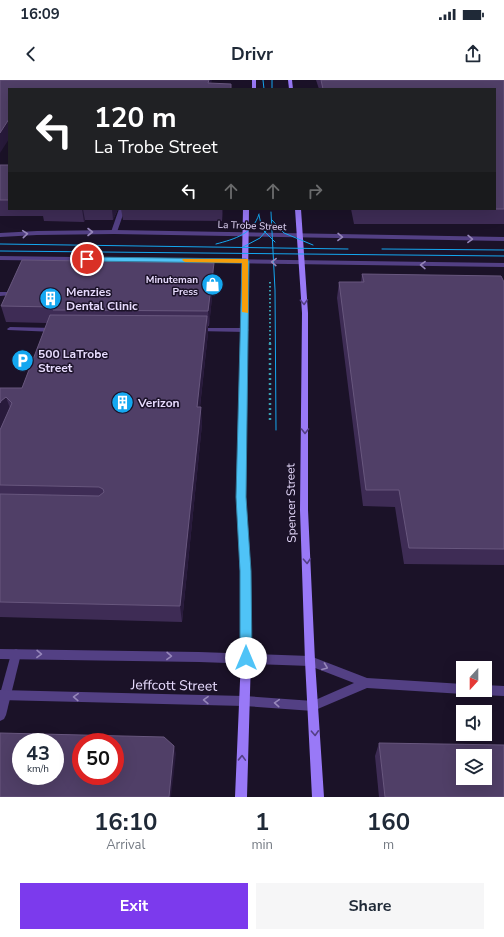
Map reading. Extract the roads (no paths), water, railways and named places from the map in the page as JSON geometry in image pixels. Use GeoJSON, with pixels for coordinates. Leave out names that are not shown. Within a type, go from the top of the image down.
{"type":"FeatureCollection","features":[{"type":"Feature","properties":{"kind":"main road"},"geometry":{"type":"LineString","coordinates":[[241,797],[246,658],[245,571],[241,497],[246,330],[246,210]]}},
{"type":"Feature","properties":{"kind":"main road","name":"Spencer Street"},"geometry":{"type":"LineString","coordinates":[[298,210],[303,262],[305,361],[304,510],[310,661],[318,797]]}},
{"type":"Feature","properties":{"kind":"street"},"geometry":{"type":"LineString","coordinates":[[114,232],[122,210]]}},
{"type":"Feature","properties":{"kind":"street","name":"La Trobe Street"},"geometry":{"type":"LineString","coordinates":[[0,235],[51,232],[114,232],[504,239]]}},
{"type":"Feature","properties":{"kind":"street"},"geometry":{"type":"LineString","coordinates":[[0,258],[504,266]]}},
{"type":"Feature","properties":{"kind":"street"},"geometry":{"type":"LineString","coordinates":[[23,265],[26,259]]}},
{"type":"Feature","properties":{"kind":"street"},"geometry":{"type":"LineString","coordinates":[[0,294],[9,294],[15,281]]}},
{"type":"Feature","properties":{"kind":"street"},"geometry":{"type":"LineString","coordinates":[[10,329],[65,330]]}},
{"type":"Feature","properties":{"kind":"street"},"geometry":{"type":"LineString","coordinates":[[191,330],[246,330]]}},
{"type":"Feature","properties":{"kind":"street","name":"Jeffcott Street"},"geometry":{"type":"LineString","coordinates":[[0,654],[246,658],[310,661],[367,683],[456,689]]}},
{"type":"Feature","properties":{"kind":"street"},"geometry":{"type":"LineString","coordinates":[[0,715],[3,695],[16,654]]}},
{"type":"Feature","properties":{"kind":"street","name":"Jeffcott Street"},"geometry":{"type":"LineString","coordinates":[[3,695],[244,701],[313,706],[367,683]]}},
{"type":"Feature","properties":{"kind":"street"},"geometry":{"type":"LineString","coordinates":[[492,691],[504,692]]}},
{"type":"Feature","properties":{"kind":"tram line"},"geometry":{"type":"LineString","coordinates":[[263,80],[264,88]]}},
{"type":"Feature","properties":{"kind":"tram line"},"geometry":{"type":"LineString","coordinates":[[272,80],[272,88]]}},
{"type":"Feature","properties":{"kind":"tram line"},"geometry":{"type":"LineString","coordinates":[[271,212],[272,239]]}},
{"type":"Feature","properties":{"kind":"tram line"},"geometry":{"type":"LineString","coordinates":[[216,244],[236,238],[248,231],[256,221],[259,214]]}},
{"type":"Feature","properties":{"kind":"tram line"},"geometry":{"type":"LineString","coordinates":[[259,215],[262,229],[265,232]]}},
{"type":"Feature","properties":{"kind":"tram line"},"geometry":{"type":"LineString","coordinates":[[272,220],[284,233],[313,245]]}},
{"type":"Feature","properties":{"kind":"tram line"},"geometry":{"type":"LineString","coordinates":[[243,247],[260,238],[265,232]]}},
{"type":"Feature","properties":{"kind":"tram line"},"geometry":{"type":"LineString","coordinates":[[265,232],[272,239]]}},
{"type":"Feature","properties":{"kind":"tram line"},"geometry":{"type":"LineString","coordinates":[[272,239],[273,248]]}},
{"type":"Feature","properties":{"kind":"tram line"},"geometry":{"type":"LineString","coordinates":[[0,244],[273,248]]}},
{"type":"Feature","properties":{"kind":"tram line"},"geometry":{"type":"LineString","coordinates":[[273,248],[348,249]]}},
{"type":"Feature","properties":{"kind":"tram line"},"geometry":{"type":"LineString","coordinates":[[273,248],[273,254]]}},
{"type":"Feature","properties":{"kind":"tram line"},"geometry":{"type":"LineString","coordinates":[[382,249],[504,250]]}},
{"type":"Feature","properties":{"kind":"tram line"},"geometry":{"type":"LineString","coordinates":[[0,251],[273,254]]}},
{"type":"Feature","properties":{"kind":"tram line"},"geometry":{"type":"LineString","coordinates":[[273,254],[504,256]]}},
{"type":"Feature","properties":{"kind":"tram line"},"geometry":{"type":"LineString","coordinates":[[273,254],[275,290],[276,430]]}},
{"type":"Feature","properties":{"kind":"place","name":"Minuteman Press"},"geometry":{"type":"Point","coordinates":[213,285]}},
{"type":"Feature","properties":{"kind":"place","name":"Menzies Dental Clinic"},"geometry":{"type":"Point","coordinates":[50,299]}},
{"type":"Feature","properties":{"kind":"place","name":"500 LaTrobe Street"},"geometry":{"type":"Point","coordinates":[22,361]}},
{"type":"Feature","properties":{"kind":"place","name":"Verizon"},"geometry":{"type":"Point","coordinates":[122,403]}}]}
